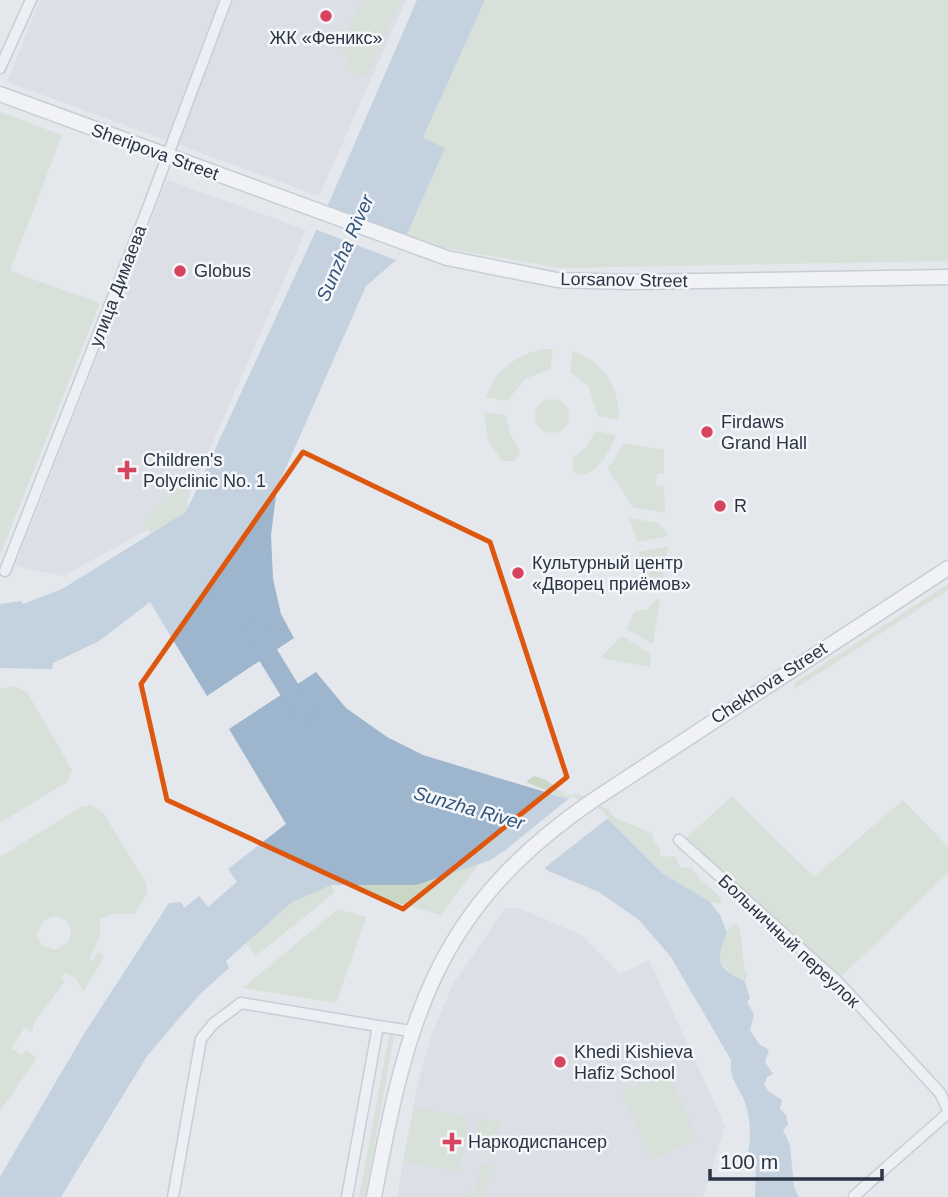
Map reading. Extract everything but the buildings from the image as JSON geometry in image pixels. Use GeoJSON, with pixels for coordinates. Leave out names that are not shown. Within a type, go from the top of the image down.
{"type":"FeatureCollection","features":[{"type":"Feature","properties":{"kind":"main road","name":"Sheripova Street"},"geometry":{"type":"LineString","coordinates":[[0,94],[311,209]]}},
{"type":"Feature","properties":{"kind":"main road","name":"Lorsanov Street"},"geometry":{"type":"LineString","coordinates":[[311,209],[447,258],[557,280],[631,282],[948,277]]}},
{"type":"Feature","properties":{"kind":"main road","name":"Chekhova Street"},"geometry":{"type":"LineString","coordinates":[[374,1197],[395,1089],[411,1031],[442,960],[487,894],[520,857],[592,801],[948,568]]}},
{"type":"Feature","properties":{"kind":"street"},"geometry":{"type":"LineString","coordinates":[[0,68],[31,0]]}},
{"type":"Feature","properties":{"kind":"street","name":"улица Димаева"},"geometry":{"type":"LineString","coordinates":[[5,571],[168,156],[226,0]]}},
{"type":"Feature","properties":{"kind":"street","name":"Больничный переулок"},"geometry":{"type":"LineString","coordinates":[[680,840],[838,982],[940,1093],[948,1111]]}},
{"type":"Feature","properties":{"kind":"street"},"geometry":{"type":"LineString","coordinates":[[173,1197],[201,1039],[213,1024],[241,1003],[411,1031]]}},
{"type":"Feature","properties":{"kind":"street"},"geometry":{"type":"LineString","coordinates":[[347,1197],[378,1026]]}},
{"type":"Feature","properties":{"kind":"street"},"geometry":{"type":"LineString","coordinates":[[854,1196],[948,1111]]}},
{"type":"Feature","properties":{"kind":"highlighted area"},"geometry":{"type":"Polygon","coordinates":[[[303,452],[490,542],[567,777],[403,909],[167,800],[141,684],[303,452]]]}},
{"type":"Feature","properties":{"kind":"shaded area"},"geometry":{"type":"Polygon","coordinates":[[[40,0],[406,0],[319,196],[7,82],[40,0]]]}},
{"type":"Feature","properties":{"kind":"shaded area"},"geometry":{"type":"Polygon","coordinates":[[[167,180],[306,230],[183,510],[63,576],[15,566],[167,180]]]}},
{"type":"Feature","properties":{"kind":"shaded area","name":"Khedi Kishieva Hafiz School"},"geometry":{"type":"Polygon","coordinates":[[[505,908],[518,908],[582,935],[620,974],[649,960],[725,1126],[703,1197],[397,1197],[417,1087],[431,1036],[453,984],[505,908]]]}},
{"type":"Feature","properties":{"kind":"green space"},"geometry":{"type":"Polygon","coordinates":[[[367,0],[400,0],[366,77],[345,68],[349,57],[341,53],[355,13],[367,0]]]}},
{"type":"Feature","properties":{"kind":"green space"},"geometry":{"type":"Polygon","coordinates":[[[485,0],[948,0],[948,261],[561,268],[439,247],[407,236],[445,148],[423,139],[485,0]]]}},
{"type":"Feature","properties":{"kind":"green space"},"geometry":{"type":"Polygon","coordinates":[[[0,112],[62,135],[10,271],[100,303],[0,555],[0,112]]]}},
{"type":"Feature","properties":{"kind":"green space"},"geometry":{"type":"Polygon","coordinates":[[[553,349],[550,369],[525,379],[507,401],[486,397],[495,379],[508,365],[524,355],[553,349]]]}},
{"type":"Feature","properties":{"kind":"green space"},"geometry":{"type":"Polygon","coordinates":[[[573,351],[593,362],[608,378],[617,397],[619,420],[598,416],[588,385],[570,372],[573,351]]]}},
{"type":"Feature","properties":{"kind":"green space"},"geometry":{"type":"Polygon","coordinates":[[[552,399],[564,404],[569,416],[564,428],[552,433],[540,428],[535,416],[540,404],[552,399]]]}},
{"type":"Feature","properties":{"kind":"green space"},"geometry":{"type":"Polygon","coordinates":[[[484,412],[506,415],[510,433],[520,453],[515,461],[502,461],[488,440],[484,412]]]}},
{"type":"Feature","properties":{"kind":"green space"},"geometry":{"type":"Polygon","coordinates":[[[596,431],[616,435],[607,454],[597,466],[586,474],[579,475],[573,470],[573,458],[587,446],[596,431]]]}},
{"type":"Feature","properties":{"kind":"green space"},"geometry":{"type":"Polygon","coordinates":[[[624,443],[664,450],[664,474],[657,474],[656,485],[664,486],[665,513],[633,507],[608,469],[624,443]]]}},
{"type":"Feature","properties":{"kind":"green space"},"geometry":{"type":"Polygon","coordinates":[[[187,478],[188,518],[174,579],[144,521],[187,478]]]}},
{"type":"Feature","properties":{"kind":"green space"},"geometry":{"type":"Polygon","coordinates":[[[629,518],[658,523],[669,536],[637,542],[629,518]]]}},
{"type":"Feature","properties":{"kind":"green space"},"geometry":{"type":"Polygon","coordinates":[[[668,546],[661,591],[657,591],[651,578],[641,572],[639,552],[668,546]]]}},
{"type":"Feature","properties":{"kind":"green space"},"geometry":{"type":"Polygon","coordinates":[[[948,584],[948,590],[793,690],[796,682],[948,584]]]}},
{"type":"Feature","properties":{"kind":"green space"},"geometry":{"type":"Polygon","coordinates":[[[660,599],[653,644],[627,629],[634,612],[648,609],[660,599]]]}},
{"type":"Feature","properties":{"kind":"green space"},"geometry":{"type":"Polygon","coordinates":[[[622,636],[651,654],[650,667],[600,658],[622,636]]]}},
{"type":"Feature","properties":{"kind":"green space"},"geometry":{"type":"Polygon","coordinates":[[[13,686],[27,692],[72,770],[67,782],[0,823],[0,689],[13,686]]]}},
{"type":"Feature","properties":{"kind":"green space"},"geometry":{"type":"Polygon","coordinates":[[[534,776],[546,780],[567,796],[583,796],[609,809],[614,817],[653,834],[653,843],[659,846],[661,857],[675,856],[680,867],[692,868],[721,898],[720,904],[710,902],[662,873],[603,814],[526,782],[534,776]]]}},
{"type":"Feature","properties":{"kind":"green space"},"geometry":{"type":"Polygon","coordinates":[[[285,782],[487,853],[441,915],[358,892],[285,782]]]}},
{"type":"Feature","properties":{"kind":"green space"},"geometry":{"type":"Polygon","coordinates":[[[732,796],[814,877],[903,800],[948,847],[948,873],[840,978],[685,839],[732,796]]]}},
{"type":"Feature","properties":{"kind":"green space"},"geometry":{"type":"Polygon","coordinates":[[[91,805],[103,813],[146,883],[147,894],[134,914],[112,914],[100,919],[100,936],[90,958],[92,961],[99,951],[104,958],[83,991],[76,978],[65,973],[61,977],[65,981],[33,1024],[34,1028],[31,1032],[25,1027],[11,1048],[22,1055],[26,1050],[37,1058],[0,1111],[0,857],[81,807],[91,805]],[[54,916],[43,921],[37,935],[41,945],[56,950],[69,941],[71,930],[65,920],[54,916]]]}},
{"type":"Feature","properties":{"kind":"green space"},"geometry":{"type":"Polygon","coordinates":[[[296,833],[335,892],[256,956],[215,906],[296,833]]]}},
{"type":"Feature","properties":{"kind":"green space"},"geometry":{"type":"Polygon","coordinates":[[[338,909],[366,917],[336,1003],[243,988],[338,909]]]}},
{"type":"Feature","properties":{"kind":"green space"},"geometry":{"type":"Polygon","coordinates":[[[733,924],[738,925],[740,930],[747,976],[745,982],[727,970],[719,958],[721,943],[733,924]]]}},
{"type":"Feature","properties":{"kind":"green space"},"geometry":{"type":"Polygon","coordinates":[[[390,1031],[394,1036],[365,1197],[359,1197],[390,1031]]]}},
{"type":"Feature","properties":{"kind":"green space"},"geometry":{"type":"Polygon","coordinates":[[[668,1072],[697,1140],[651,1160],[622,1092],[668,1072]]]}},
{"type":"Feature","properties":{"kind":"green space"},"geometry":{"type":"Polygon","coordinates":[[[414,1107],[467,1117],[465,1127],[469,1129],[459,1171],[403,1161],[414,1107]]]}},
{"type":"Feature","properties":{"kind":"green space"},"geometry":{"type":"Polygon","coordinates":[[[479,1119],[500,1122],[485,1197],[464,1197],[466,1191],[475,1193],[477,1188],[481,1189],[477,1185],[481,1163],[489,1164],[492,1149],[474,1145],[479,1119]]]}},
{"type":"Feature","properties":{"kind":"water","name":"Sunzha River"},"geometry":{"type":"Polygon","coordinates":[[[417,0],[485,0],[423,138],[445,148],[396,260],[366,286],[277,488],[271,535],[273,579],[281,614],[294,638],[207,696],[150,602],[99,641],[53,663],[52,669],[0,668],[0,604],[21,601],[23,604],[62,589],[186,512],[331,198],[417,0]]]}},
{"type":"Feature","properties":{"kind":"water","name":"Sunzha River"},"geometry":{"type":"Polygon","coordinates":[[[316,672],[346,708],[387,737],[423,755],[568,799],[603,814],[662,873],[710,902],[720,915],[727,933],[720,951],[721,963],[745,982],[750,998],[747,1002],[754,1015],[750,1030],[759,1044],[769,1050],[765,1062],[773,1074],[767,1077],[764,1084],[769,1092],[782,1100],[780,1109],[786,1115],[788,1125],[783,1130],[790,1145],[794,1187],[799,1197],[755,1197],[756,1169],[748,1152],[748,1114],[733,1077],[731,1060],[671,957],[639,920],[599,892],[546,870],[540,859],[502,852],[491,860],[416,885],[331,885],[292,902],[226,961],[229,968],[200,994],[147,1056],[61,1197],[0,1197],[0,1177],[84,1034],[169,903],[181,902],[184,908],[199,896],[208,907],[237,882],[228,869],[286,824],[229,729],[316,672]]]}},
{"type":"Feature","properties":{"kind":"pier"},"geometry":{"type":"Polygon","coordinates":[[[324,205],[407,236],[396,260],[312,228],[324,205]]]}},
{"type":"Feature","properties":{"kind":"pier"},"geometry":{"type":"Polygon","coordinates":[[[572,796],[600,809],[608,818],[542,870],[538,862],[523,856],[503,856],[486,866],[572,796]]]}},
{"type":"Feature","properties":{"kind":"waterway"},"geometry":{"type":"LineString","coordinates":[[254,632],[303,712]]}},
{"type":"Feature","properties":{"kind":"place","name":"ЖК «Феникс»"},"geometry":{"type":"Point","coordinates":[326,16]}},
{"type":"Feature","properties":{"kind":"place","name":"Globus"},"geometry":{"type":"Point","coordinates":[180,271]}},
{"type":"Feature","properties":{"kind":"place","name":"Firdaws Grand Hall"},"geometry":{"type":"Point","coordinates":[707,432]}},
{"type":"Feature","properties":{"kind":"place","name":"Children's Polyclinic No. 1"},"geometry":{"type":"Point","coordinates":[127,470]}},
{"type":"Feature","properties":{"kind":"place","name":"R"},"geometry":{"type":"Point","coordinates":[720,506]}},
{"type":"Feature","properties":{"kind":"place","name":"Культурный центр «Дворец приёмов»"},"geometry":{"type":"Point","coordinates":[518,573]}},
{"type":"Feature","properties":{"kind":"place","name":"Khedi Kishieva Hafiz School"},"geometry":{"type":"Point","coordinates":[560,1062]}},
{"type":"Feature","properties":{"kind":"place","name":"Наркодиспансер"},"geometry":{"type":"Point","coordinates":[452,1142]}}]}
